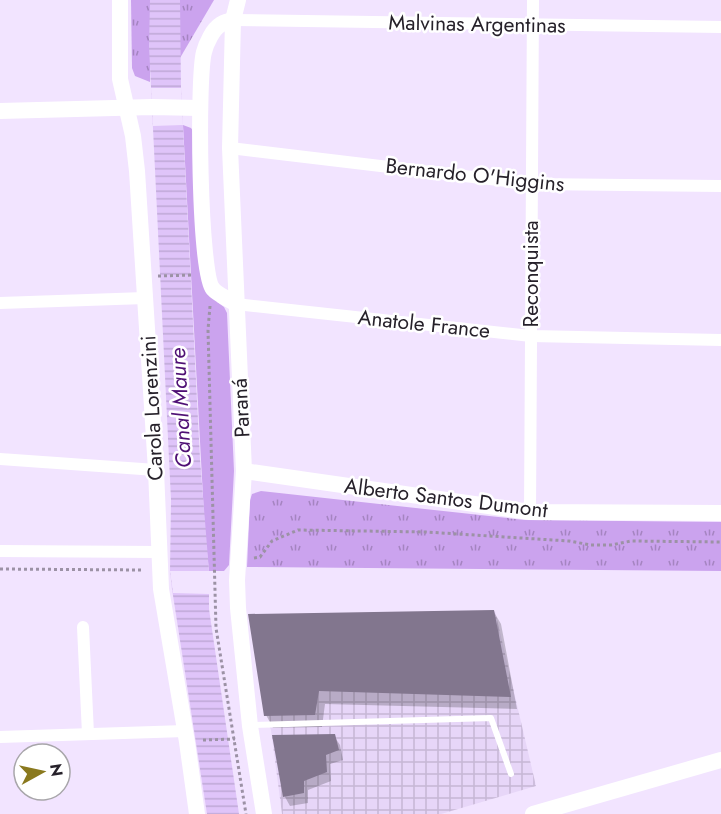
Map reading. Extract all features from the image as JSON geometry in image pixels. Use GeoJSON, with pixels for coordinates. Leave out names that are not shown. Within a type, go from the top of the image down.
{"type":"FeatureCollection","features":[{"type":"Feature","properties":{"kind":"street","name":"Carola Lorenzini"},"geometry":{"type":"LineString","coordinates":[[120,0],[120,79],[133,136],[137,171],[156,470],[161,589],[191,736],[197,814]]}},
{"type":"Feature","properties":{"kind":"street","name":"Paraná"},"geometry":{"type":"LineString","coordinates":[[238,0],[233,20],[230,148],[244,471],[238,559],[238,608],[250,726],[264,814]]}},
{"type":"Feature","properties":{"kind":"street","name":"Reconquista"},"geometry":{"type":"LineString","coordinates":[[530,512],[532,0]]}},
{"type":"Feature","properties":{"kind":"street"},"geometry":{"type":"LineString","coordinates":[[233,20],[220,25],[203,53],[199,108],[202,209],[207,274],[212,289],[236,304]]}},
{"type":"Feature","properties":{"kind":"street","name":"Malvinas Argentinas"},"geometry":{"type":"LineString","coordinates":[[233,20],[721,27]]}},
{"type":"Feature","properties":{"kind":"street"},"geometry":{"type":"LineString","coordinates":[[0,111],[199,108]]}},
{"type":"Feature","properties":{"kind":"street","name":"Bernardo O'Higgins"},"geometry":{"type":"LineString","coordinates":[[230,148],[531,184],[721,186]]}},
{"type":"Feature","properties":{"kind":"street"},"geometry":{"type":"LineString","coordinates":[[0,303],[145,298]]}},
{"type":"Feature","properties":{"kind":"street","name":"Anatole France"},"geometry":{"type":"LineString","coordinates":[[236,304],[531,336],[721,340]]}},
{"type":"Feature","properties":{"kind":"street"},"geometry":{"type":"LineString","coordinates":[[0,459],[156,470]]}},
{"type":"Feature","properties":{"kind":"street","name":"Alberto Santos Dumont"},"geometry":{"type":"LineString","coordinates":[[244,471],[530,512],[721,513]]}},
{"type":"Feature","properties":{"kind":"street"},"geometry":{"type":"LineString","coordinates":[[0,551],[160,552]]}},
{"type":"Feature","properties":{"kind":"street"},"geometry":{"type":"LineString","coordinates":[[83,627],[88,734]]}},
{"type":"Feature","properties":{"kind":"street"},"geometry":{"type":"LineString","coordinates":[[0,737],[88,734],[191,736]]}},
{"type":"Feature","properties":{"kind":"street"},"geometry":{"type":"LineString","coordinates":[[533,814],[721,760]]}},
{"type":"Feature","properties":{"kind":"lane"},"geometry":{"type":"LineString","coordinates":[[250,726],[491,718],[511,774]]}},
{"type":"Feature","properties":{"kind":"path"},"geometry":{"type":"LineString","coordinates":[[160,276],[192,275]]}},
{"type":"Feature","properties":{"kind":"path"},"geometry":{"type":"LineString","coordinates":[[212,289],[208,330],[216,628],[246,814]]}},
{"type":"Feature","properties":{"kind":"path"},"geometry":{"type":"LineString","coordinates":[[238,559],[260,557],[272,542],[298,530],[426,532],[569,541],[591,545],[611,545],[631,541],[721,542]]}},
{"type":"Feature","properties":{"kind":"path"},"geometry":{"type":"LineString","coordinates":[[0,568],[141,570]]}},
{"type":"Feature","properties":{"kind":"path"},"geometry":{"type":"LineString","coordinates":[[191,736],[228,740]]}},
{"type":"Feature","properties":{"kind":"shaded area"},"geometry":{"type":"Polygon","coordinates":[[[495,611],[536,786],[441,814],[282,814],[256,615],[495,611]]]}},
{"type":"Feature","properties":{"kind":"green space"},"geometry":{"type":"Polygon","coordinates":[[[131,0],[150,0],[150,82],[135,76],[132,68],[131,0]]]}},
{"type":"Feature","properties":{"kind":"green space"},"geometry":{"type":"Polygon","coordinates":[[[180,0],[214,0],[180,58],[180,0]]]}},
{"type":"Feature","properties":{"kind":"green space"},"geometry":{"type":"Polygon","coordinates":[[[183,125],[193,131],[217,302],[224,307],[227,313],[234,471],[229,565],[224,571],[209,571],[205,534],[183,125]]]}},
{"type":"Feature","properties":{"kind":"green space"},"geometry":{"type":"Polygon","coordinates":[[[261,491],[525,520],[721,522],[721,571],[247,567],[250,500],[252,494],[261,491]]]}},
{"type":"Feature","properties":{"kind":"water","name":"Canal Maure"},"geometry":{"type":"Polygon","coordinates":[[[150,0],[180,0],[181,88],[200,459],[209,571],[209,609],[239,814],[207,814],[170,571],[171,500],[149,46],[150,0]]]}},
{"type":"Feature","properties":{"kind":"pier"},"geometry":{"type":"Polygon","coordinates":[[[151,88],[181,88],[183,125],[153,126],[151,88]]]}},
{"type":"Feature","properties":{"kind":"pier"},"geometry":{"type":"Polygon","coordinates":[[[170,571],[209,571],[209,594],[173,593],[170,571]]]}},
{"type":"Feature","properties":{"kind":"building"},"geometry":{"type":"Polygon","coordinates":[[[494,610],[511,697],[319,691],[315,715],[264,716],[248,614],[494,610]]]}},
{"type":"Feature","properties":{"kind":"building"},"geometry":{"type":"Polygon","coordinates":[[[335,734],[339,750],[326,755],[327,772],[304,781],[304,793],[283,797],[272,735],[335,734]]]}}]}
